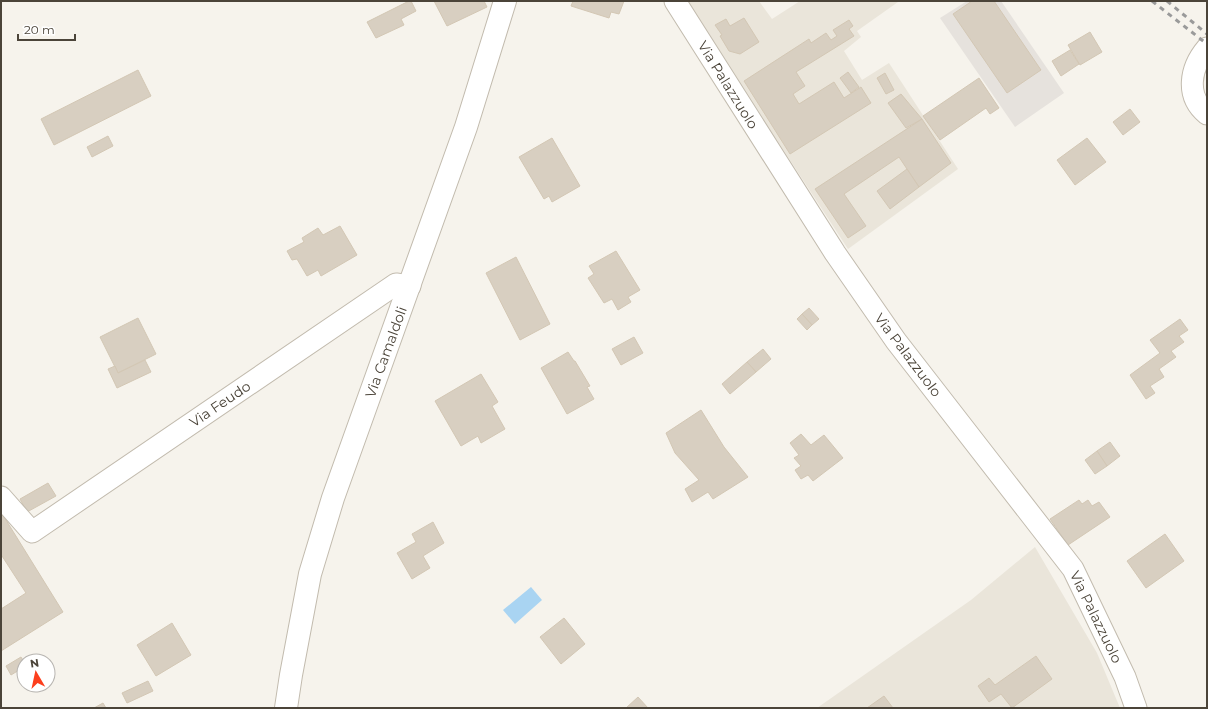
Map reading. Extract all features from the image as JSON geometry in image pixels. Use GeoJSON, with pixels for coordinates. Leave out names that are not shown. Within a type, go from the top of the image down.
{"type":"FeatureCollection","features":[{"type":"Feature","properties":{"kind":"street","name":"Via Camaldoli"},"geometry":{"type":"LineString","coordinates":[[286,708],[310,574],[333,498],[466,127],[505,1]]}},
{"type":"Feature","properties":{"kind":"street","name":"Via Palazzuolo"},"geometry":{"type":"LineString","coordinates":[[675,1],[835,252],[896,341],[1073,569],[1126,677],[1136,708]]}},
{"type":"Feature","properties":{"kind":"street"},"geometry":{"type":"LineString","coordinates":[[1207,48],[1194,70],[1191,86],[1195,99],[1201,109],[1207,114]]}},
{"type":"Feature","properties":{"kind":"street","name":"Via Feudo"},"geometry":{"type":"LineString","coordinates":[[1,497],[32,532],[396,284],[410,286]]}},
{"type":"Feature","properties":{"kind":"shaded area"},"geometry":{"type":"Polygon","coordinates":[[[686,1],[759,1],[772,19],[800,1],[897,1],[898,2],[857,31],[861,37],[844,51],[862,80],[889,63],[958,169],[848,249],[686,1]]]}},
{"type":"Feature","properties":{"kind":"shaded area"},"geometry":{"type":"Polygon","coordinates":[[[967,1],[1001,1],[1064,93],[1015,127],[940,18],[967,1]]]}},
{"type":"Feature","properties":{"kind":"shaded area"},"geometry":{"type":"Polygon","coordinates":[[[1035,547],[1097,653],[1120,708],[817,708],[971,600],[1035,547]]]}},
{"type":"Feature","properties":{"kind":"water"},"geometry":{"type":"Polygon","coordinates":[[[531,587],[542,600],[515,624],[503,610],[531,587]]]}},
{"type":"Feature","properties":{"kind":"building"},"geometry":{"type":"Polygon","coordinates":[[[411,1],[416,11],[401,19],[404,25],[376,38],[367,22],[411,1]]]}},
{"type":"Feature","properties":{"kind":"building"},"geometry":{"type":"Polygon","coordinates":[[[434,1],[484,1],[487,7],[447,26],[434,1]]]}},
{"type":"Feature","properties":{"kind":"building"},"geometry":{"type":"Polygon","coordinates":[[[573,1],[624,1],[619,14],[611,12],[609,18],[571,6],[573,1]]]}},
{"type":"Feature","properties":{"kind":"building"},"geometry":{"type":"Polygon","coordinates":[[[972,1],[994,1],[1041,70],[1007,93],[953,14],[972,1]]]}},
{"type":"Feature","properties":{"kind":"building"},"geometry":{"type":"Polygon","coordinates":[[[744,18],[759,42],[740,54],[729,51],[720,36],[722,35],[715,25],[726,19],[730,26],[744,18]]]}},
{"type":"Feature","properties":{"kind":"building"},"geometry":{"type":"Polygon","coordinates":[[[849,20],[853,26],[849,29],[854,36],[796,72],[805,86],[793,94],[799,104],[834,82],[844,98],[861,87],[871,103],[790,154],[744,81],[809,39],[811,43],[826,33],[831,40],[837,36],[833,30],[849,20]]]}},
{"type":"Feature","properties":{"kind":"building"},"geometry":{"type":"Polygon","coordinates":[[[1090,32],[1102,52],[1080,65],[1068,45],[1090,32]]]}},
{"type":"Feature","properties":{"kind":"building"},"geometry":{"type":"Polygon","coordinates":[[[1070,50],[1079,64],[1061,76],[1052,61],[1070,50]]]}},
{"type":"Feature","properties":{"kind":"building"},"geometry":{"type":"Polygon","coordinates":[[[138,70],[151,96],[54,145],[41,119],[138,70]]]}},
{"type":"Feature","properties":{"kind":"building"},"geometry":{"type":"Polygon","coordinates":[[[848,72],[859,87],[851,93],[840,78],[848,72]]]}},
{"type":"Feature","properties":{"kind":"building"},"geometry":{"type":"Polygon","coordinates":[[[885,73],[894,90],[886,94],[877,78],[885,73]]]}},
{"type":"Feature","properties":{"kind":"building"},"geometry":{"type":"Polygon","coordinates":[[[979,78],[999,108],[990,114],[986,108],[940,140],[923,116],[979,78]]]}},
{"type":"Feature","properties":{"kind":"building"},"geometry":{"type":"Polygon","coordinates":[[[901,94],[922,119],[906,128],[888,103],[901,94]]]}},
{"type":"Feature","properties":{"kind":"building"},"geometry":{"type":"Polygon","coordinates":[[[1130,109],[1140,122],[1123,135],[1113,122],[1130,109]]]}},
{"type":"Feature","properties":{"kind":"building"},"geometry":{"type":"Polygon","coordinates":[[[922,119],[951,163],[919,187],[899,157],[844,194],[866,226],[848,238],[815,189],[922,119]]]}},
{"type":"Feature","properties":{"kind":"building"},"geometry":{"type":"Polygon","coordinates":[[[108,136],[113,146],[92,157],[87,147],[108,136]]]}},
{"type":"Feature","properties":{"kind":"building"},"geometry":{"type":"Polygon","coordinates":[[[552,138],[580,186],[552,202],[549,196],[544,199],[519,157],[552,138]]]}},
{"type":"Feature","properties":{"kind":"building"},"geometry":{"type":"Polygon","coordinates":[[[1087,138],[1106,162],[1075,185],[1057,160],[1087,138]]]}},
{"type":"Feature","properties":{"kind":"building"},"geometry":{"type":"Polygon","coordinates":[[[907,169],[919,187],[890,209],[877,191],[907,169]]]}},
{"type":"Feature","properties":{"kind":"building"},"geometry":{"type":"Polygon","coordinates":[[[340,226],[357,255],[321,276],[318,270],[307,276],[297,259],[292,260],[287,251],[304,242],[302,238],[318,228],[323,235],[340,226]]]}},
{"type":"Feature","properties":{"kind":"building"},"geometry":{"type":"Polygon","coordinates":[[[616,251],[640,290],[628,297],[631,302],[618,310],[612,299],[604,303],[588,278],[594,274],[589,266],[616,251]]]}},
{"type":"Feature","properties":{"kind":"building"},"geometry":{"type":"Polygon","coordinates":[[[516,257],[550,324],[520,340],[486,273],[516,257]]]}},
{"type":"Feature","properties":{"kind":"building"},"geometry":{"type":"Polygon","coordinates":[[[809,308],[819,319],[812,325],[802,314],[809,308]]]}},
{"type":"Feature","properties":{"kind":"building"},"geometry":{"type":"Polygon","coordinates":[[[802,314],[812,325],[807,330],[797,319],[802,314]]]}},
{"type":"Feature","properties":{"kind":"building"},"geometry":{"type":"Polygon","coordinates":[[[138,318],[156,354],[118,373],[100,337],[138,318]]]}},
{"type":"Feature","properties":{"kind":"building"},"geometry":{"type":"Polygon","coordinates":[[[1180,319],[1188,330],[1179,336],[1184,342],[1171,351],[1176,357],[1159,369],[1164,377],[1150,386],[1155,393],[1146,399],[1130,375],[1160,353],[1150,340],[1180,319]]]}},
{"type":"Feature","properties":{"kind":"building"},"geometry":{"type":"Polygon","coordinates":[[[634,337],[643,353],[621,365],[612,349],[634,337]]]}},
{"type":"Feature","properties":{"kind":"building"},"geometry":{"type":"Polygon","coordinates":[[[763,349],[771,359],[756,372],[747,362],[763,349]]]}},
{"type":"Feature","properties":{"kind":"building"},"geometry":{"type":"Polygon","coordinates":[[[568,352],[590,386],[587,387],[594,399],[567,414],[541,368],[568,352]]]}},
{"type":"Feature","properties":{"kind":"building"},"geometry":{"type":"Polygon","coordinates":[[[145,360],[151,372],[117,388],[108,369],[115,366],[118,373],[145,360]]]}},
{"type":"Feature","properties":{"kind":"building"},"geometry":{"type":"Polygon","coordinates":[[[747,362],[756,372],[730,394],[722,384],[747,362]]]}},
{"type":"Feature","properties":{"kind":"building"},"geometry":{"type":"Polygon","coordinates":[[[481,374],[498,402],[492,406],[505,429],[481,443],[478,436],[461,446],[435,401],[481,374]]]}},
{"type":"Feature","properties":{"kind":"building"},"geometry":{"type":"Polygon","coordinates":[[[701,410],[724,447],[748,477],[713,499],[708,492],[692,502],[685,489],[699,480],[675,453],[666,433],[701,410]]]}},
{"type":"Feature","properties":{"kind":"building"},"geometry":{"type":"Polygon","coordinates":[[[801,434],[811,445],[824,435],[843,458],[813,481],[808,475],[801,479],[795,470],[801,466],[794,458],[799,455],[790,443],[801,434]]]}},
{"type":"Feature","properties":{"kind":"building"},"geometry":{"type":"Polygon","coordinates":[[[1110,442],[1120,456],[1107,466],[1097,451],[1110,442]]]}},
{"type":"Feature","properties":{"kind":"building"},"geometry":{"type":"Polygon","coordinates":[[[1097,451],[1107,466],[1095,474],[1085,460],[1097,451]]]}},
{"type":"Feature","properties":{"kind":"building"},"geometry":{"type":"Polygon","coordinates":[[[48,483],[56,496],[27,512],[20,499],[48,483]]]}},
{"type":"Feature","properties":{"kind":"building"},"geometry":{"type":"Polygon","coordinates":[[[1079,500],[1082,504],[1088,500],[1092,506],[1099,502],[1110,517],[1068,545],[1050,519],[1079,500]]]}},
{"type":"Feature","properties":{"kind":"building"},"geometry":{"type":"Polygon","coordinates":[[[1,512],[63,612],[1,651],[1,609],[26,593],[1,556],[1,512]]]}},
{"type":"Feature","properties":{"kind":"building"},"geometry":{"type":"Polygon","coordinates":[[[433,522],[444,543],[423,556],[430,568],[412,579],[397,553],[416,542],[412,534],[433,522]]]}},
{"type":"Feature","properties":{"kind":"building"},"geometry":{"type":"Polygon","coordinates":[[[1165,534],[1184,561],[1146,588],[1127,561],[1165,534]]]}},
{"type":"Feature","properties":{"kind":"building"},"geometry":{"type":"Polygon","coordinates":[[[564,618],[585,644],[561,664],[540,637],[564,618]]]}},
{"type":"Feature","properties":{"kind":"building"},"geometry":{"type":"Polygon","coordinates":[[[172,623],[191,655],[156,676],[137,645],[172,623]]]}},
{"type":"Feature","properties":{"kind":"building"},"geometry":{"type":"Polygon","coordinates":[[[1036,656],[1052,679],[1012,708],[1001,694],[989,702],[978,686],[989,678],[995,685],[1036,656]]]}},
{"type":"Feature","properties":{"kind":"building"},"geometry":{"type":"Polygon","coordinates":[[[16,660],[16,672],[11,675],[6,666],[16,660]]]}},
{"type":"Feature","properties":{"kind":"building"},"geometry":{"type":"Polygon","coordinates":[[[148,681],[153,691],[127,703],[122,693],[148,681]]]}},
{"type":"Feature","properties":{"kind":"building"},"geometry":{"type":"Polygon","coordinates":[[[884,696],[893,708],[867,708],[884,696]]]}},
{"type":"Feature","properties":{"kind":"building"},"geometry":{"type":"Polygon","coordinates":[[[638,697],[648,708],[626,708],[638,697]]]}},
{"type":"Feature","properties":{"kind":"building"},"geometry":{"type":"Polygon","coordinates":[[[103,703],[106,708],[94,708],[103,703]]]}},
{"type":"Feature","properties":{"kind":"railway"},"geometry":{"type":"LineString","coordinates":[[1152,1],[1207,44]]}},
{"type":"Feature","properties":{"kind":"railway"},"geometry":{"type":"LineString","coordinates":[[1167,1],[1207,34]]}}]}
